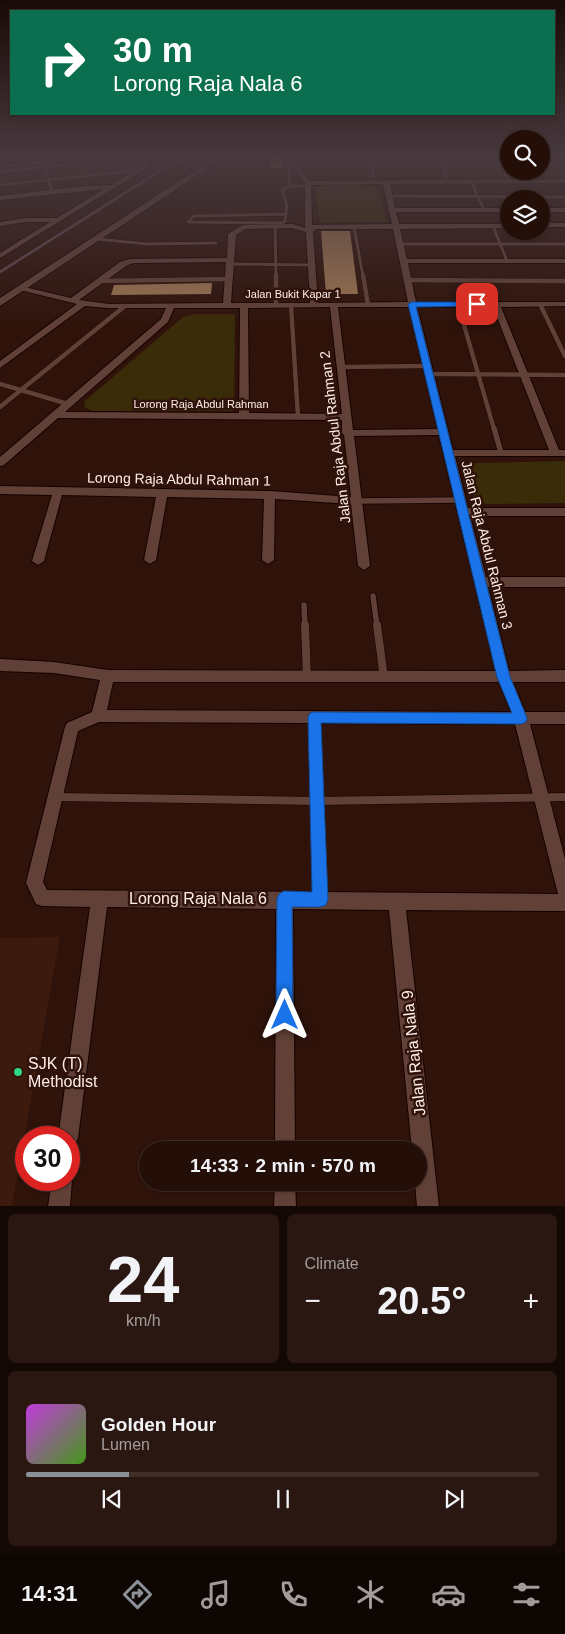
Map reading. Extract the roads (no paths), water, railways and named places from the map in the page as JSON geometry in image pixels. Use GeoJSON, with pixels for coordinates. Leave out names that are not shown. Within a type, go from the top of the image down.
{"type":"FeatureCollection","features":[{"type":"Feature","properties":{"kind":"street"},"geometry":{"type":"LineString","coordinates":[[0,256],[69,213]]}},
{"type":"Feature","properties":{"kind":"street"},"geometry":{"type":"LineString","coordinates":[[0,303],[135,213]]}},
{"type":"Feature","properties":{"kind":"street"},"geometry":{"type":"LineString","coordinates":[[308,213],[314,305]]}},
{"type":"Feature","properties":{"kind":"street","name":"Jalan Raja Abdul Rahman 3"},"geometry":{"type":"LineString","coordinates":[[393,213],[412,304],[504,677],[521,718],[565,891]]}},
{"type":"Feature","properties":{"kind":"street"},"geometry":{"type":"LineString","coordinates":[[0,224],[26,220],[58,220]]}},
{"type":"Feature","properties":{"kind":"street"},"geometry":{"type":"LineString","coordinates":[[550,225],[565,225]]}},
{"type":"Feature","properties":{"kind":"street"},"geometry":{"type":"LineString","coordinates":[[227,305],[232,234],[243,227],[292,226],[308,231],[321,226],[500,226]]}},
{"type":"Feature","properties":{"kind":"street"},"geometry":{"type":"LineString","coordinates":[[72,301],[123,264],[133,261],[230,262]]}},
{"type":"Feature","properties":{"kind":"street"},"geometry":{"type":"LineString","coordinates":[[404,261],[565,261]]}},
{"type":"Feature","properties":{"kind":"street","name":"Jalan Bukit Kapar 1"},"geometry":{"type":"LineString","coordinates":[[23,288],[83,303],[125,306],[565,304]]}},
{"type":"Feature","properties":{"kind":"street"},"geometry":{"type":"LineString","coordinates":[[0,365],[83,303]]}},
{"type":"Feature","properties":{"kind":"street"},"geometry":{"type":"LineString","coordinates":[[448,454],[560,453],[522,375],[496,304]]}},
{"type":"Feature","properties":{"kind":"street"},"geometry":{"type":"LineString","coordinates":[[244,305],[244,417]]}},
{"type":"Feature","properties":{"kind":"street","name":"Jalan Raja Abdul Rahman 2"},"geometry":{"type":"LineString","coordinates":[[334,305],[364,566]]}},
{"type":"Feature","properties":{"kind":"street"},"geometry":{"type":"LineString","coordinates":[[0,463],[164,320],[171,306]]}},
{"type":"Feature","properties":{"kind":"street","name":"Lorong Raja Abdul Rahman"},"geometry":{"type":"LineString","coordinates":[[56,415],[346,417]]}},
{"type":"Feature","properties":{"kind":"street"},"geometry":{"type":"LineString","coordinates":[[348,433],[443,432]]}},
{"type":"Feature","properties":{"kind":"street","name":"Lorong Raja Abdul Rahman 1"},"geometry":{"type":"LineString","coordinates":[[0,490],[270,495],[356,500]]}},
{"type":"Feature","properties":{"kind":"street"},"geometry":{"type":"LineString","coordinates":[[38,561],[58,491]]}},
{"type":"Feature","properties":{"kind":"street"},"geometry":{"type":"LineString","coordinates":[[150,560],[162,493]]}},
{"type":"Feature","properties":{"kind":"street"},"geometry":{"type":"LineString","coordinates":[[268,560],[270,495]]}},
{"type":"Feature","properties":{"kind":"street"},"geometry":{"type":"LineString","coordinates":[[463,512],[565,512]]}},
{"type":"Feature","properties":{"kind":"street"},"geometry":{"type":"LineString","coordinates":[[480,582],[565,582]]}},
{"type":"Feature","properties":{"kind":"street"},"geometry":{"type":"LineString","coordinates":[[0,665],[37,665],[74,669],[108,676],[384,678],[565,676]]}},
{"type":"Feature","properties":{"kind":"street"},"geometry":{"type":"LineString","coordinates":[[98,716],[108,676]]}},
{"type":"Feature","properties":{"kind":"street"},"geometry":{"type":"LineString","coordinates":[[55,797],[72,728],[98,716],[565,718]]}},
{"type":"Feature","properties":{"kind":"street","name":"Lorong Raja Nala 6"},"geometry":{"type":"LineString","coordinates":[[55,797],[34,883],[42,898],[320,899],[565,903]]}},
{"type":"Feature","properties":{"kind":"street"},"geometry":{"type":"LineString","coordinates":[[70,1126],[100,898]]}},
{"type":"Feature","properties":{"kind":"street"},"geometry":{"type":"LineString","coordinates":[[284,899],[285,1141]]}},
{"type":"Feature","properties":{"kind":"street","name":"Jalan Raja Nala 9"},"geometry":{"type":"LineString","coordinates":[[397,900],[428,1206]]}},
{"type":"Feature","properties":{"kind":"street"},"geometry":{"type":"LineString","coordinates":[[59,1206],[61,1191]]}},
{"type":"Feature","properties":{"kind":"street"},"geometry":{"type":"LineString","coordinates":[[285,1191],[286,1206]]}},
{"type":"Feature","properties":{"kind":"lane"},"geometry":{"type":"LineString","coordinates":[[285,214],[285,221],[282,223],[188,222],[194,216],[285,214]]}},
{"type":"Feature","properties":{"kind":"lane"},"geometry":{"type":"LineString","coordinates":[[253,215],[253,222]]}},
{"type":"Feature","properties":{"kind":"lane"},"geometry":{"type":"LineString","coordinates":[[221,216],[222,223]]}},
{"type":"Feature","properties":{"kind":"lane"},"geometry":{"type":"LineString","coordinates":[[275,226],[276,305]]}},
{"type":"Feature","properties":{"kind":"lane"},"geometry":{"type":"LineString","coordinates":[[493,226],[507,261]]}},
{"type":"Feature","properties":{"kind":"lane"},"geometry":{"type":"LineString","coordinates":[[354,227],[368,305]]}},
{"type":"Feature","properties":{"kind":"lane"},"geometry":{"type":"LineString","coordinates":[[96,239],[147,244],[216,243]]}},
{"type":"Feature","properties":{"kind":"lane"},"geometry":{"type":"LineString","coordinates":[[400,244],[565,244]]}},
{"type":"Feature","properties":{"kind":"lane"},"geometry":{"type":"LineString","coordinates":[[230,262],[311,265]]}},
{"type":"Feature","properties":{"kind":"lane"},"geometry":{"type":"LineString","coordinates":[[100,281],[229,279]]}},
{"type":"Feature","properties":{"kind":"lane"},"geometry":{"type":"LineString","coordinates":[[408,280],[565,281]]}},
{"type":"Feature","properties":{"kind":"lane"},"geometry":{"type":"LineString","coordinates":[[458,304],[501,453]]}},
{"type":"Feature","properties":{"kind":"lane"},"geometry":{"type":"LineString","coordinates":[[540,304],[565,356]]}},
{"type":"Feature","properties":{"kind":"lane"},"geometry":{"type":"LineString","coordinates":[[291,305],[298,417]]}},
{"type":"Feature","properties":{"kind":"lane"},"geometry":{"type":"LineString","coordinates":[[0,407],[125,306]]}},
{"type":"Feature","properties":{"kind":"lane"},"geometry":{"type":"LineString","coordinates":[[340,367],[428,370],[478,375],[565,375]]}},
{"type":"Feature","properties":{"kind":"lane"},"geometry":{"type":"LineString","coordinates":[[0,384],[68,404]]}},
{"type":"Feature","properties":{"kind":"lane"},"geometry":{"type":"LineString","coordinates":[[356,500],[460,500]]}},
{"type":"Feature","properties":{"kind":"lane"},"geometry":{"type":"LineString","coordinates":[[373,596],[384,678]]}},
{"type":"Feature","properties":{"kind":"lane"},"geometry":{"type":"LineString","coordinates":[[304,605],[307,678]]}},
{"type":"Feature","properties":{"kind":"lane"},"geometry":{"type":"LineString","coordinates":[[314,717],[320,899]]}},
{"type":"Feature","properties":{"kind":"lane"},"geometry":{"type":"LineString","coordinates":[[55,797],[317,801],[565,797]]}},
{"type":"Feature","properties":{"kind":"waterway"},"geometry":{"type":"LineString","coordinates":[[0,272],[93,213]]}},
{"type":"Feature","properties":{"kind":"place","name":"SJK (T) Methodist"},"geometry":{"type":"Point","coordinates":[18,1072]}}]}
